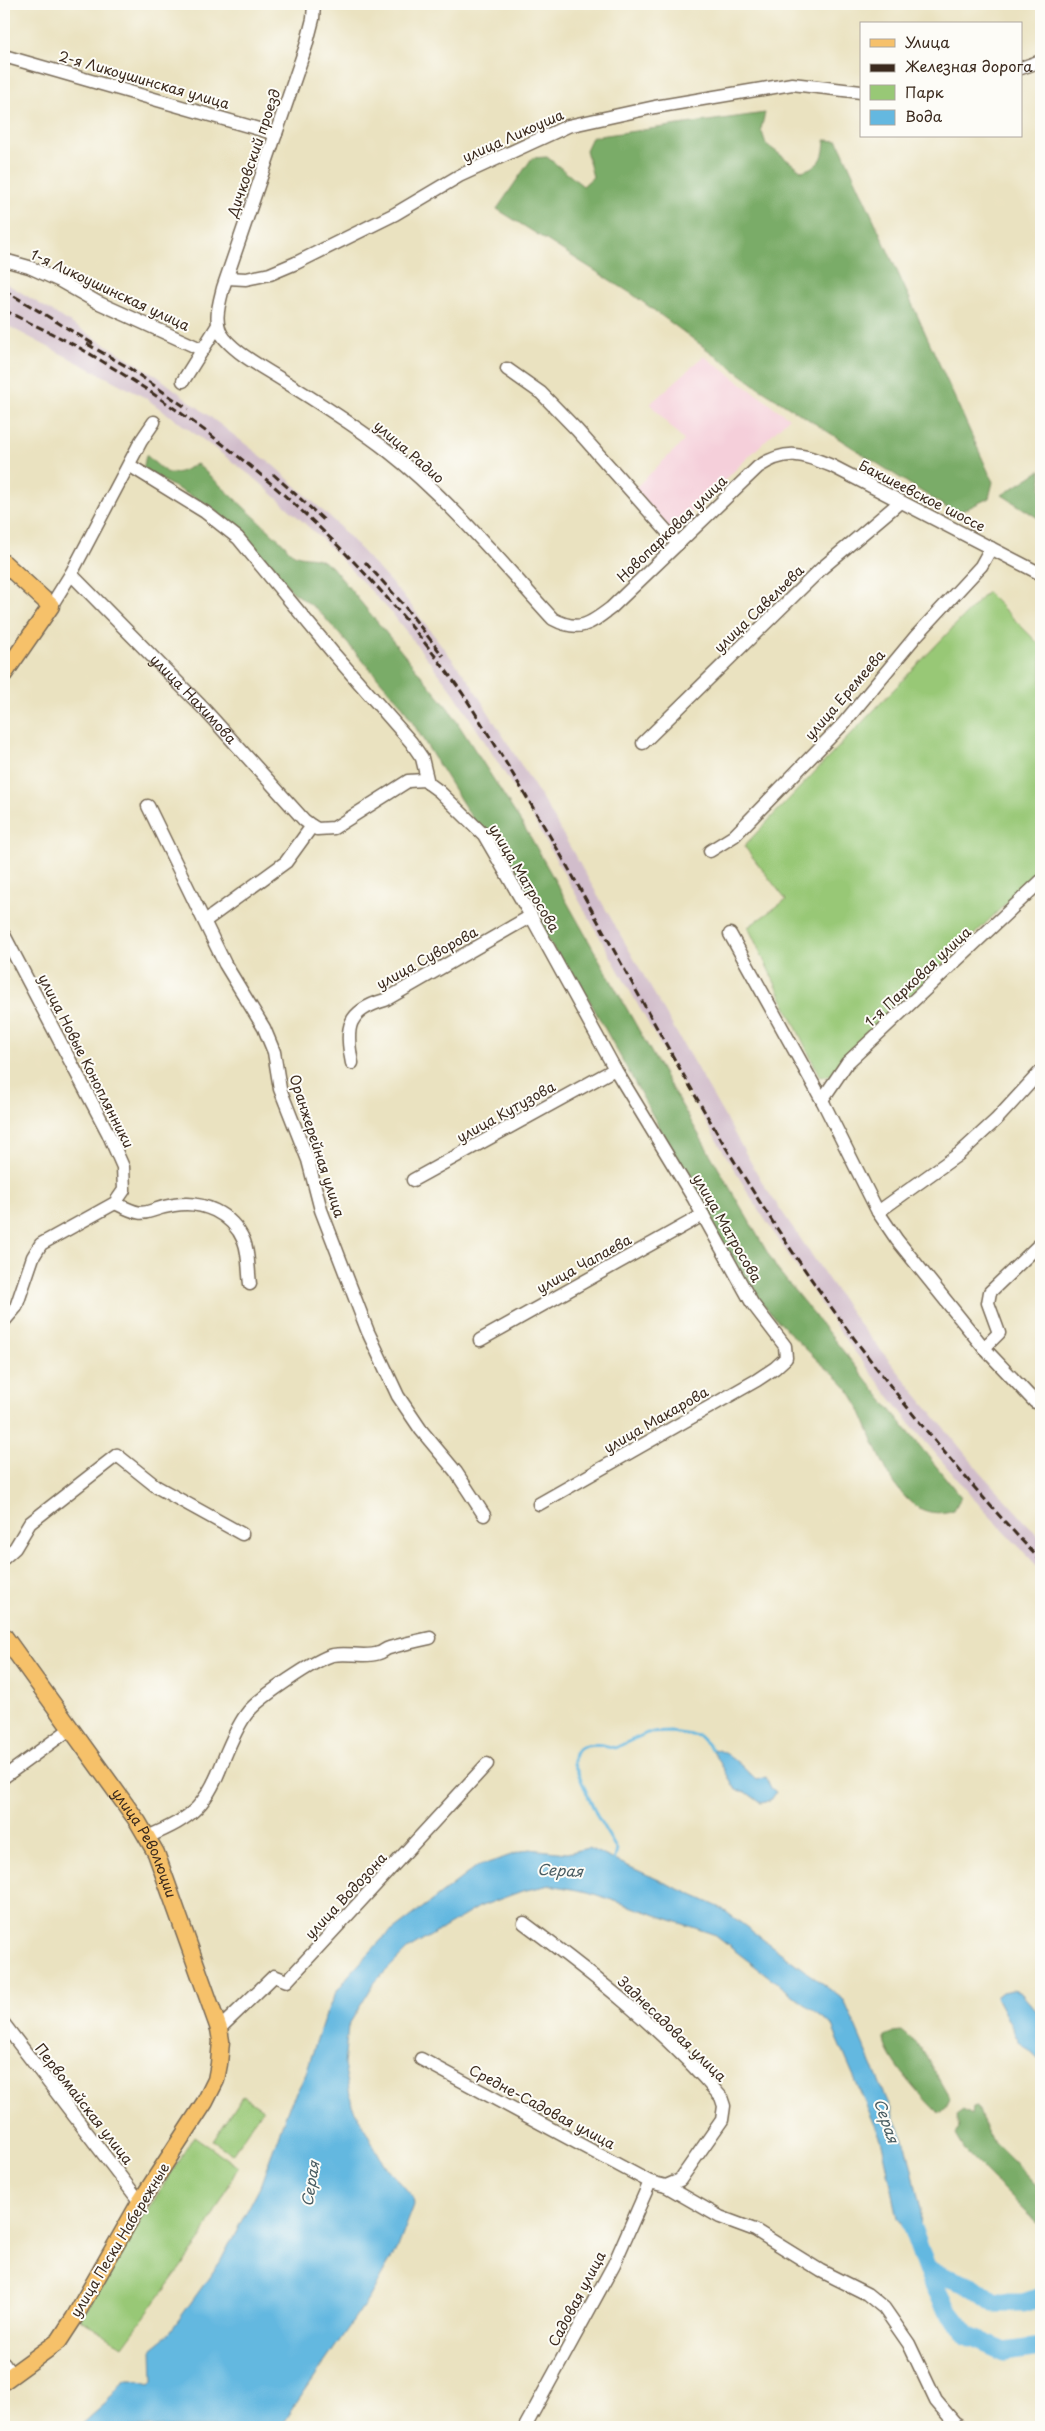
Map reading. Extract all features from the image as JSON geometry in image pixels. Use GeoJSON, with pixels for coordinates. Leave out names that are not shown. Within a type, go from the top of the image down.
{"type":"FeatureCollection","features":[{"type":"Feature","properties":{"kind":"main road"},"geometry":{"type":"LineString","coordinates":[[4,563],[51,606],[4,674]]}},
{"type":"Feature","properties":{"kind":"main road","name":"улица Революции"},"geometry":{"type":"LineString","coordinates":[[4,1636],[147,1837],[156,1853],[219,2028],[221,2041],[216,2080]]}},
{"type":"Feature","properties":{"kind":"main road","name":"улица Пески Набережные"},"geometry":{"type":"LineString","coordinates":[[6,2373],[59,2341],[95,2283],[140,2202],[205,2102],[216,2080]]}},
{"type":"Feature","properties":{"kind":"street","name":"Дичковский проезд"},"geometry":{"type":"LineString","coordinates":[[218,325],[218,310],[227,278],[306,46],[313,19],[314,4]]}},
{"type":"Feature","properties":{"kind":"street","name":"2-я Ликоушинская улица"},"geometry":{"type":"LineString","coordinates":[[4,56],[276,134]]}},
{"type":"Feature","properties":{"kind":"street"},"geometry":{"type":"LineString","coordinates":[[1022,68],[1041,61]]}},
{"type":"Feature","properties":{"kind":"street","name":"улица Ликоуша"},"geometry":{"type":"LineString","coordinates":[[227,278],[246,279],[270,274],[296,263],[395,214],[459,176],[568,126],[655,107],[792,84],[860,92]]}},
{"type":"Feature","properties":{"kind":"street","name":"1-я Ликоушинская улица"},"geometry":{"type":"LineString","coordinates":[[4,260],[29,267],[60,280],[97,302],[203,350]]}},
{"type":"Feature","properties":{"kind":"street"},"geometry":{"type":"LineString","coordinates":[[183,381],[218,325]]}},
{"type":"Feature","properties":{"kind":"street","name":"улица Радио"},"geometry":{"type":"LineString","coordinates":[[218,325],[223,338],[241,354],[345,420],[389,452],[447,506],[553,618],[565,625],[578,626]]}},
{"type":"Feature","properties":{"kind":"street"},"geometry":{"type":"LineString","coordinates":[[508,369],[541,393],[577,430],[678,544]]}},
{"type":"Feature","properties":{"kind":"street"},"geometry":{"type":"LineString","coordinates":[[51,606],[71,574],[154,422]]}},
{"type":"Feature","properties":{"kind":"street","name":"Новопарковая улица"},"geometry":{"type":"LineString","coordinates":[[578,626],[591,623],[611,608],[758,466],[787,453]]}},
{"type":"Feature","properties":{"kind":"street","name":"Бакшеевское шоссе"},"geometry":{"type":"LineString","coordinates":[[787,453],[799,454],[826,463],[1041,574]]}},
{"type":"Feature","properties":{"kind":"street"},"geometry":{"type":"LineString","coordinates":[[129,465],[205,512],[238,538],[334,654],[411,742],[422,758],[428,783]]}},
{"type":"Feature","properties":{"kind":"street","name":"улица Савельева"},"geometry":{"type":"LineString","coordinates":[[643,743],[822,568],[900,502]]}},
{"type":"Feature","properties":{"kind":"street","name":"улица Еремеева"},"geometry":{"type":"LineString","coordinates":[[710,851],[734,836],[843,724],[916,636],[981,566],[991,548]]}},
{"type":"Feature","properties":{"kind":"street","name":"улица Нахимова"},"geometry":{"type":"LineString","coordinates":[[71,574],[203,708],[304,820],[312,826]]}},
{"type":"Feature","properties":{"kind":"street"},"geometry":{"type":"LineString","coordinates":[[205,921],[286,862],[312,826],[317,829],[334,828],[408,781],[424,780],[428,783]]}},
{"type":"Feature","properties":{"kind":"street","name":"улица Матросова"},"geometry":{"type":"LineString","coordinates":[[428,783],[439,791],[484,835],[532,916],[615,1069],[703,1215],[752,1303],[785,1346],[786,1358]]}},
{"type":"Feature","properties":{"kind":"street","name":"Оранжерейная улица"},"geometry":{"type":"LineString","coordinates":[[148,806],[225,964],[264,1028],[274,1052],[280,1089],[308,1160],[321,1210],[368,1332],[398,1396],[421,1430],[456,1472],[484,1515]]}},
{"type":"Feature","properties":{"kind":"street","name":"1-я Парковая улица"},"geometry":{"type":"LineString","coordinates":[[822,1100],[847,1063],[1041,881]]}},
{"type":"Feature","properties":{"kind":"street","name":"улица Суворова"},"geometry":{"type":"LineString","coordinates":[[352,1063],[348,1040],[350,1022],[359,1010],[369,1004],[386,1000],[532,916]]}},
{"type":"Feature","properties":{"kind":"street"},"geometry":{"type":"LineString","coordinates":[[730,934],[822,1100],[878,1212],[897,1240],[984,1348],[1038,1400]]}},
{"type":"Feature","properties":{"kind":"street","name":"улица Новые Коноплянники"},"geometry":{"type":"LineString","coordinates":[[4,935],[108,1133],[123,1167],[124,1190],[115,1204]]}},
{"type":"Feature","properties":{"kind":"street","name":"улица Кутузова"},"geometry":{"type":"LineString","coordinates":[[413,1180],[615,1069]]}},
{"type":"Feature","properties":{"kind":"street"},"geometry":{"type":"LineString","coordinates":[[878,1212],[959,1154],[996,1120],[1041,1071]]}},
{"type":"Feature","properties":{"kind":"street"},"geometry":{"type":"LineString","coordinates":[[5,1316],[16,1307],[33,1257],[41,1244],[115,1204],[136,1214],[145,1214],[171,1205],[193,1203],[218,1211],[236,1227],[244,1242],[250,1284]]}},
{"type":"Feature","properties":{"kind":"street","name":"улица Чапаева"},"geometry":{"type":"LineString","coordinates":[[480,1340],[703,1215]]}},
{"type":"Feature","properties":{"kind":"street"},"geometry":{"type":"LineString","coordinates":[[984,1348],[998,1333],[988,1304],[990,1292],[1041,1243]]}},
{"type":"Feature","properties":{"kind":"street","name":"улица Макарова"},"geometry":{"type":"LineString","coordinates":[[539,1504],[757,1380],[786,1358]]}},
{"type":"Feature","properties":{"kind":"street"},"geometry":{"type":"LineString","coordinates":[[4,1558],[15,1548],[30,1523],[118,1455],[157,1487],[242,1534]]}},
{"type":"Feature","properties":{"kind":"street"},"geometry":{"type":"LineString","coordinates":[[147,1837],[174,1826],[192,1815],[204,1801],[215,1783],[231,1741],[247,1712],[259,1701],[313,1664],[333,1655],[379,1654],[386,1649],[430,1638]]}},
{"type":"Feature","properties":{"kind":"street"},"geometry":{"type":"LineString","coordinates":[[4,1777],[70,1729]]}},
{"type":"Feature","properties":{"kind":"street","name":"улица Водозона"},"geometry":{"type":"LineString","coordinates":[[219,2028],[274,1976],[287,1981],[487,1764]]}},
{"type":"Feature","properties":{"kind":"street","name":"Заднесадовая улица"},"geometry":{"type":"LineString","coordinates":[[524,1923],[580,1964],[653,2028],[721,2097],[724,2106],[722,2120],[680,2180],[666,2186]]}},
{"type":"Feature","properties":{"kind":"street","name":"Первомайская улица"},"geometry":{"type":"LineString","coordinates":[[4,2024],[140,2202]]}},
{"type":"Feature","properties":{"kind":"street","name":"Средне-Садовая улица"},"geometry":{"type":"LineString","coordinates":[[421,2059],[650,2182]]}},
{"type":"Feature","properties":{"kind":"street"},"geometry":{"type":"LineString","coordinates":[[650,2182],[666,2186],[720,2216],[755,2230],[821,2271],[867,2294],[884,2308],[909,2344],[936,2401],[954,2422],[962,2427]]}},
{"type":"Feature","properties":{"kind":"street","name":"Садовая улица"},"geometry":{"type":"LineString","coordinates":[[525,2427],[614,2264],[650,2182]]}},
{"type":"Feature","properties":{"kind":"shaded area"},"geometry":{"type":"Polygon","coordinates":[[[4,282],[157,376],[274,466],[336,523],[406,599],[469,681],[546,805],[765,1187],[857,1321],[980,1472],[1041,1539],[1041,1570],[981,1507],[912,1426],[842,1335],[758,1209],[678,1076],[531,815],[454,693],[391,612],[323,540],[258,481],[198,436],[144,397],[4,324],[4,282]]]}},
{"type":"Feature","properties":{"kind":"shaded area"},"geometry":{"type":"Polygon","coordinates":[[[704,356],[789,418],[672,531],[634,489],[684,441],[650,404],[704,356]]]}},
{"type":"Feature","properties":{"kind":"green space"},"geometry":{"type":"Polygon","coordinates":[[[765,113],[761,129],[766,144],[802,171],[817,164],[820,160],[824,152],[825,140],[838,141],[993,482],[989,498],[962,511],[947,508],[758,387],[632,294],[497,209],[532,158],[547,157],[583,186],[593,177],[586,150],[592,137],[765,113]]]}},
{"type":"Feature","properties":{"kind":"green space"},"geometry":{"type":"Polygon","coordinates":[[[146,455],[169,473],[180,472],[197,464],[291,552],[299,556],[318,559],[331,566],[448,708],[531,838],[664,1075],[777,1269],[961,1497],[954,1510],[932,1512],[915,1505],[900,1491],[888,1472],[850,1392],[842,1382],[784,1327],[739,1274],[587,996],[559,958],[401,704],[318,610],[293,592],[249,543],[218,513],[204,503],[143,470],[146,455]]]}},
{"type":"Feature","properties":{"kind":"green space"},"geometry":{"type":"Polygon","coordinates":[[[1041,470],[1041,520],[1002,495],[1041,470]]]}},
{"type":"Feature","properties":{"kind":"green space"},"geometry":{"type":"Polygon","coordinates":[[[987,592],[1041,646],[1041,869],[831,1075],[820,1077],[748,927],[786,900],[744,846],[987,592]]]}},
{"type":"Feature","properties":{"kind":"green space"},"geometry":{"type":"Polygon","coordinates":[[[901,2031],[921,2048],[950,2099],[945,2109],[939,2114],[906,2077],[886,2045],[885,2037],[893,2032],[901,2031]]]}},
{"type":"Feature","properties":{"kind":"green space"},"geometry":{"type":"Polygon","coordinates":[[[243,2096],[263,2109],[232,2154],[213,2141],[243,2096]]]}},
{"type":"Feature","properties":{"kind":"green space"},"geometry":{"type":"Polygon","coordinates":[[[977,2107],[988,2135],[1041,2190],[1041,2227],[966,2152],[956,2135],[959,2127],[956,2115],[963,2110],[972,2115],[973,2108],[977,2107]]]}},
{"type":"Feature","properties":{"kind":"green space"},"geometry":{"type":"Polygon","coordinates":[[[194,2136],[238,2167],[200,2241],[123,2346],[80,2319],[194,2136]]]}},
{"type":"Feature","properties":{"kind":"water"},"geometry":{"type":"Polygon","coordinates":[[[712,1749],[730,1756],[756,1780],[766,1777],[771,1788],[776,1792],[770,1801],[761,1803],[746,1792],[736,1790],[712,1749]]]}},
{"type":"Feature","properties":{"kind":"water"},"geometry":{"type":"Polygon","coordinates":[[[588,1848],[721,1908],[844,2000],[906,2144],[921,2209],[919,2249],[898,2218],[881,2139],[831,2024],[713,1934],[588,1892],[550,1885],[522,1891],[479,1907],[407,1950],[375,1982],[348,2026],[344,2064],[352,2105],[384,2164],[413,2197],[414,2205],[398,2247],[369,2298],[280,2427],[79,2427],[106,2403],[124,2380],[133,2380],[150,2385],[153,2381],[152,2348],[167,2336],[220,2262],[260,2186],[289,2106],[305,2076],[323,2021],[335,1994],[348,1976],[383,1938],[476,1867],[529,1849],[567,1853],[588,1848]]]}},
{"type":"Feature","properties":{"kind":"water"},"geometry":{"type":"Polygon","coordinates":[[[1012,1990],[1020,1992],[1041,2016],[1041,2062],[1019,2041],[996,1997],[1002,1992],[1012,1990]]]}},
{"type":"Feature","properties":{"kind":"waterway"},"geometry":{"type":"LineString","coordinates":[[614,1862],[617,1850],[597,1816],[574,1764],[577,1750],[594,1744],[615,1748],[647,1733],[671,1732],[699,1736],[712,1749]]}},
{"type":"Feature","properties":{"kind":"waterway","name":"Серая"},"geometry":{"type":"LineString","coordinates":[[911,2225],[927,2270],[972,2286],[994,2303],[1023,2303],[1041,2297]]}},
{"type":"Feature","properties":{"kind":"waterway"},"geometry":{"type":"LineString","coordinates":[[927,2270],[944,2305],[968,2336],[1005,2352],[1041,2347]]}},
{"type":"Feature","properties":{"kind":"railway"},"geometry":{"type":"LineString","coordinates":[[4,290],[95,345]]}},
{"type":"Feature","properties":{"kind":"railway"},"geometry":{"type":"LineString","coordinates":[[4,310],[85,351],[139,384],[191,420],[241,459],[289,499],[335,543],[420,636],[463,694],[494,743],[562,857],[705,1113],[788,1245],[855,1339],[926,1430],[963,1475],[1041,1561]]}},
{"type":"Feature","properties":{"kind":"railway"},"geometry":{"type":"LineString","coordinates":[[87,344],[126,366],[188,409]]}},
{"type":"Feature","properties":{"kind":"railway"},"geometry":{"type":"LineString","coordinates":[[273,474],[325,521]]}},
{"type":"Feature","properties":{"kind":"railway"},"geometry":{"type":"LineString","coordinates":[[365,562],[402,603],[443,656]]}}]}
